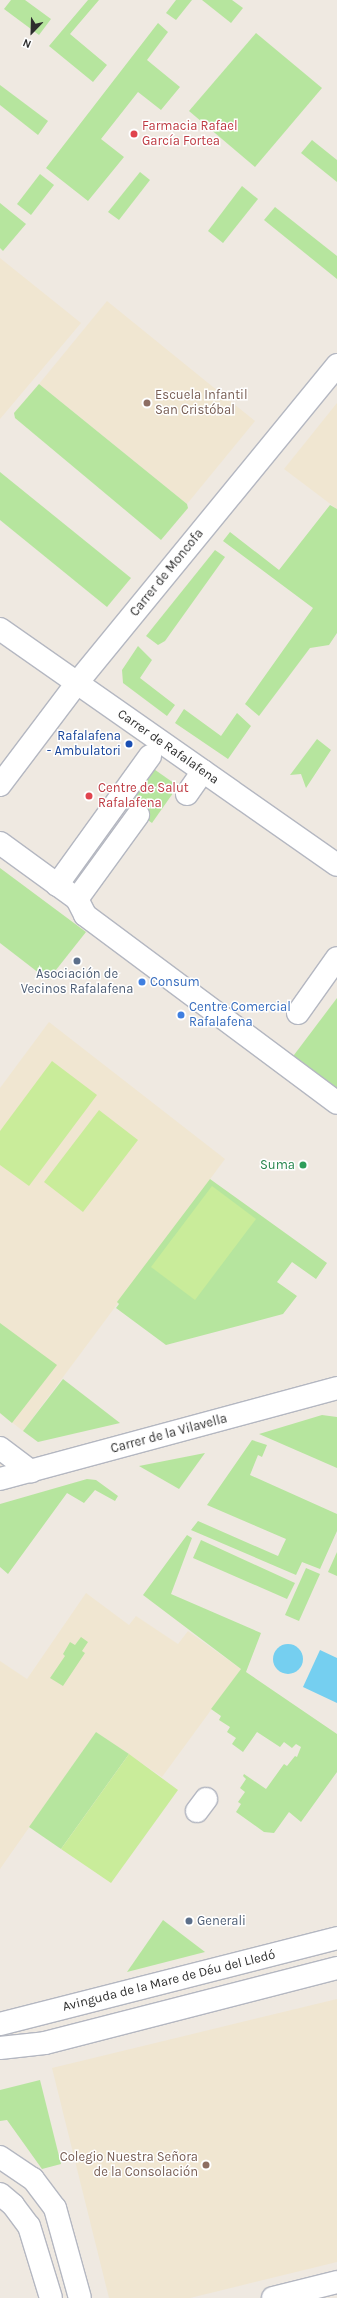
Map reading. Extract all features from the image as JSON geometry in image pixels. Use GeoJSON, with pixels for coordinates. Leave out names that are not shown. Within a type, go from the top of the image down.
{"type":"FeatureCollection","features":[{"type":"Feature","properties":{"kind":"street","name":"Carrer de Moncofa"},"geometry":{"type":"LineString","coordinates":[[0,784],[76,683],[337,364]]}},
{"type":"Feature","properties":{"kind":"street","name":"Carrer de Rafalafena"},"geometry":{"type":"LineString","coordinates":[[0,629],[337,865]]}},
{"type":"Feature","properties":{"kind":"street"},"geometry":{"type":"LineString","coordinates":[[57,885],[150,756]]}},
{"type":"Feature","properties":{"kind":"street"},"geometry":{"type":"LineString","coordinates":[[187,794],[203,771]]}},
{"type":"Feature","properties":{"kind":"street"},"geometry":{"type":"LineString","coordinates":[[77,899],[138,815]]}},
{"type":"Feature","properties":{"kind":"street"},"geometry":{"type":"LineString","coordinates":[[0,843],[77,899],[86,915],[337,1103]]}},
{"type":"Feature","properties":{"kind":"street"},"geometry":{"type":"LineString","coordinates":[[298,1013],[337,958]]}},
{"type":"Feature","properties":{"kind":"street","name":"Carrer de la Vilavella"},"geometry":{"type":"LineString","coordinates":[[0,1480],[337,1388]]}},
{"type":"Feature","properties":{"kind":"street"},"geometry":{"type":"LineString","coordinates":[[0,1448],[31,1471]]}},
{"type":"Feature","properties":{"kind":"street","name":"Avinguda de la Mare de Déu del Lledó"},"geometry":{"type":"LineString","coordinates":[[0,2024],[337,1938]]}},
{"type":"Feature","properties":{"kind":"street"},"geometry":{"type":"LineString","coordinates":[[0,2048],[45,2043],[337,1968]]}},
{"type":"Feature","properties":{"kind":"street"},"geometry":{"type":"LineString","coordinates":[[64,2008],[76,1990]]}},
{"type":"Feature","properties":{"kind":"street"},"geometry":{"type":"LineString","coordinates":[[0,2156],[33,2179],[55,2208],[80,2298]]}},
{"type":"Feature","properties":{"kind":"street"},"geometry":{"type":"LineString","coordinates":[[0,2194],[13,2205],[29,2226],[51,2298]]}},
{"type":"Feature","properties":{"kind":"street"},"geometry":{"type":"LineString","coordinates":[[273,2298],[337,2282]]}},
{"type":"Feature","properties":{"kind":"shaded area"},"geometry":{"type":"Polygon","coordinates":[[[0,258],[81,323],[0,419],[0,258]]]}},
{"type":"Feature","properties":{"kind":"shaded area","name":"Escuela Infantil San Cristóbal"},"geometry":{"type":"Polygon","coordinates":[[[107,301],[255,421],[187,504],[39,384],[107,301]]]}},
{"type":"Feature","properties":{"kind":"shaded area"},"geometry":{"type":"Polygon","coordinates":[[[337,403],[337,509],[284,469],[337,403]]]}},
{"type":"Feature","properties":{"kind":"shaded area"},"geometry":{"type":"Polygon","coordinates":[[[49,1022],[225,1159],[23,1431],[0,1413],[0,1088],[49,1022]]]}},
{"type":"Feature","properties":{"kind":"shaded area"},"geometry":{"type":"Polygon","coordinates":[[[86,1593],[129,1625],[136,1616],[178,1644],[188,1631],[241,1669],[162,1777],[96,1732],[0,1869],[0,1661],[27,1679],[86,1593]]]}},
{"type":"Feature","properties":{"kind":"shaded area","name":"Colegio Nuestra Señora de la Consolación"},"geometry":{"type":"Polygon","coordinates":[[[337,1999],[337,2262],[190,2298],[109,2298],[52,2068],[337,1999]]]}},
{"type":"Feature","properties":{"kind":"green space"},"geometry":{"type":"Polygon","coordinates":[[[11,0],[25,0],[51,19],[39,35],[4,9],[11,0]]]}},
{"type":"Feature","properties":{"kind":"green space"},"geometry":{"type":"Polygon","coordinates":[[[88,0],[99,0],[70,34],[107,65],[93,82],[49,46],[88,0]]]}},
{"type":"Feature","properties":{"kind":"green space"},"geometry":{"type":"Polygon","coordinates":[[[176,0],[192,0],[176,20],[166,13],[176,0]]]}},
{"type":"Feature","properties":{"kind":"green space"},"geometry":{"type":"Polygon","coordinates":[[[202,0],[232,0],[243,8],[231,23],[202,0]]]}},
{"type":"Feature","properties":{"kind":"green space"},"geometry":{"type":"Polygon","coordinates":[[[158,23],[168,32],[147,60],[180,87],[161,110],[138,92],[101,139],[124,157],[88,201],[46,168],[158,23]]]}},
{"type":"Feature","properties":{"kind":"green space"},"geometry":{"type":"Polygon","coordinates":[[[256,33],[322,88],[255,167],[189,111],[256,33]]]}},
{"type":"Feature","properties":{"kind":"green space"},"geometry":{"type":"Polygon","coordinates":[[[0,85],[48,121],[38,135],[0,105],[0,85]]]}},
{"type":"Feature","properties":{"kind":"green space"},"geometry":{"type":"Polygon","coordinates":[[[312,140],[337,160],[337,182],[301,153],[312,140]]]}},
{"type":"Feature","properties":{"kind":"green space"},"geometry":{"type":"Polygon","coordinates":[[[140,172],[150,180],[119,220],[108,212],[140,172]]]}},
{"type":"Feature","properties":{"kind":"green space"},"geometry":{"type":"Polygon","coordinates":[[[40,174],[54,185],[31,215],[17,204],[40,174]]]}},
{"type":"Feature","properties":{"kind":"green space"},"geometry":{"type":"Polygon","coordinates":[[[242,186],[258,199],[223,243],[208,231],[242,186]]]}},
{"type":"Feature","properties":{"kind":"green space"},"geometry":{"type":"Polygon","coordinates":[[[0,203],[26,224],[3,251],[0,248],[0,203]]]}},
{"type":"Feature","properties":{"kind":"green space"},"geometry":{"type":"Polygon","coordinates":[[[275,207],[337,256],[337,279],[264,220],[275,207]]]}},
{"type":"Feature","properties":{"kind":"green space"},"geometry":{"type":"Polygon","coordinates":[[[39,384],[187,504],[188,508],[161,540],[15,418],[14,413],[39,384]]]}},
{"type":"Feature","properties":{"kind":"green space"},"geometry":{"type":"Polygon","coordinates":[[[0,472],[131,578],[107,607],[0,520],[0,472]]]}},
{"type":"Feature","properties":{"kind":"green space"},"geometry":{"type":"Polygon","coordinates":[[[330,505],[337,509],[337,633],[329,645],[310,648],[259,716],[245,704],[313,608],[223,541],[230,532],[279,570],[330,505]]]}},
{"type":"Feature","properties":{"kind":"green space"},"geometry":{"type":"Polygon","coordinates":[[[215,550],[225,557],[165,641],[158,645],[146,636],[215,550]]]}},
{"type":"Feature","properties":{"kind":"green space"},"geometry":{"type":"Polygon","coordinates":[[[138,646],[152,660],[140,678],[175,705],[167,716],[123,683],[122,670],[138,646]]]}},
{"type":"Feature","properties":{"kind":"green space"},"geometry":{"type":"Polygon","coordinates":[[[184,709],[221,736],[237,713],[251,726],[228,759],[175,723],[184,709]]]}},
{"type":"Feature","properties":{"kind":"green space"},"geometry":{"type":"Polygon","coordinates":[[[317,739],[331,750],[306,788],[301,774],[290,775],[317,739]]]}},
{"type":"Feature","properties":{"kind":"green space"},"geometry":{"type":"Polygon","coordinates":[[[151,767],[178,786],[152,823],[125,804],[151,767]]]}},
{"type":"Feature","properties":{"kind":"green space"},"geometry":{"type":"Polygon","coordinates":[[[0,868],[86,932],[48,980],[0,943],[0,868]]]}},
{"type":"Feature","properties":{"kind":"green space"},"geometry":{"type":"Polygon","coordinates":[[[337,998],[337,1093],[291,1059],[337,998]]]}},
{"type":"Feature","properties":{"kind":"green space"},"geometry":{"type":"Polygon","coordinates":[[[52,1061],[97,1095],[29,1186],[0,1165],[0,1131],[52,1061]]]}},
{"type":"Feature","properties":{"kind":"green space"},"geometry":{"type":"Polygon","coordinates":[[[99,1110],[138,1140],[83,1212],[44,1182],[99,1110]]]}},
{"type":"Feature","properties":{"kind":"green space"},"geometry":{"type":"Polygon","coordinates":[[[210,1179],[327,1263],[316,1279],[292,1262],[277,1282],[297,1296],[283,1314],[166,1345],[116,1308],[119,1304],[117,1302],[210,1179]]]}},
{"type":"Feature","properties":{"kind":"green space"},"geometry":{"type":"Polygon","coordinates":[[[212,1186],[256,1219],[195,1300],[151,1267],[212,1186]]]}},
{"type":"Feature","properties":{"kind":"green space"},"geometry":{"type":"Polygon","coordinates":[[[0,1323],[57,1365],[12,1423],[0,1413],[0,1323]]]}},
{"type":"Feature","properties":{"kind":"green space"},"geometry":{"type":"Polygon","coordinates":[[[63,1379],[120,1423],[38,1442],[23,1431],[63,1379]]]}},
{"type":"Feature","properties":{"kind":"green space"},"geometry":{"type":"Polygon","coordinates":[[[322,1415],[337,1417],[337,1468],[259,1434],[322,1415]]]}},
{"type":"Feature","properties":{"kind":"green space"},"geometry":{"type":"Polygon","coordinates":[[[252,1440],[267,1445],[262,1457],[258,1455],[250,1475],[337,1514],[337,1531],[320,1569],[302,1562],[296,1575],[191,1530],[198,1521],[278,1556],[286,1539],[207,1505],[252,1440]]]}},
{"type":"Feature","properties":{"kind":"green space"},"geometry":{"type":"Polygon","coordinates":[[[205,1453],[179,1489],[139,1466],[205,1453]]]}},
{"type":"Feature","properties":{"kind":"green space"},"geometry":{"type":"Polygon","coordinates":[[[87,1479],[96,1480],[118,1496],[115,1501],[95,1490],[84,1503],[67,1493],[8,1574],[0,1567],[0,1504],[87,1479]]]}},
{"type":"Feature","properties":{"kind":"green space"},"geometry":{"type":"Polygon","coordinates":[[[187,1535],[192,1538],[171,1594],[261,1633],[246,1672],[337,1734],[337,1772],[301,1822],[289,1812],[274,1833],[264,1832],[236,1812],[241,1804],[238,1802],[245,1792],[240,1788],[246,1779],[243,1776],[244,1774],[266,1789],[284,1764],[287,1766],[295,1756],[297,1757],[301,1747],[296,1744],[292,1748],[284,1742],[280,1747],[257,1732],[243,1752],[232,1744],[236,1738],[227,1732],[230,1727],[219,1720],[221,1716],[211,1709],[241,1669],[143,1595],[187,1535]]]}},
{"type":"Feature","properties":{"kind":"green space"},"geometry":{"type":"Polygon","coordinates":[[[201,1540],[295,1583],[287,1599],[193,1558],[201,1540]]]}},
{"type":"Feature","properties":{"kind":"green space"},"geometry":{"type":"Polygon","coordinates":[[[337,1552],[337,1576],[328,1572],[337,1552]]]}},
{"type":"Feature","properties":{"kind":"green space"},"geometry":{"type":"Polygon","coordinates":[[[306,1568],[320,1574],[299,1621],[285,1615],[306,1568]]]}},
{"type":"Feature","properties":{"kind":"green space"},"geometry":{"type":"Polygon","coordinates":[[[81,1637],[88,1642],[82,1651],[85,1653],[63,1686],[50,1678],[65,1656],[63,1654],[70,1642],[75,1645],[81,1637]]]}},
{"type":"Feature","properties":{"kind":"green space"},"geometry":{"type":"Polygon","coordinates":[[[96,1732],[129,1754],[61,1849],[29,1827],[96,1732]]]}},
{"type":"Feature","properties":{"kind":"green space"},"geometry":{"type":"Polygon","coordinates":[[[129,1754],[178,1790],[111,1883],[61,1849],[129,1754]]]}},
{"type":"Feature","properties":{"kind":"green space"},"geometry":{"type":"Polygon","coordinates":[[[163,1920],[205,1952],[127,1972],[163,1920]]]}},
{"type":"Feature","properties":{"kind":"green space"},"geometry":{"type":"Polygon","coordinates":[[[40,2080],[61,2164],[42,2169],[7,2120],[0,2121],[0,2090],[40,2080]]]}},
{"type":"Feature","properties":{"kind":"water"},"geometry":{"type":"Polygon","coordinates":[[[288,1644],[294,1645],[302,1653],[302,1665],[294,1673],[288,1674],[282,1673],[274,1665],[273,1659],[274,1653],[282,1645],[288,1644]]]}},
{"type":"Feature","properties":{"kind":"water"},"geometry":{"type":"Polygon","coordinates":[[[320,1650],[337,1658],[337,1703],[303,1687],[320,1650]]]}},
{"type":"Feature","properties":{"kind":"place","name":"Farmacia Rafael García Fortea"},"geometry":{"type":"Point","coordinates":[134,134]}},
{"type":"Feature","properties":{"kind":"place","name":"Escuela Infantil San Cristóbal"},"geometry":{"type":"Point","coordinates":[147,403]}},
{"type":"Feature","properties":{"kind":"place","name":"Rafalafena - Ambulatori"},"geometry":{"type":"Point","coordinates":[129,744]}},
{"type":"Feature","properties":{"kind":"place","name":"Centre de Salut Rafalafena"},"geometry":{"type":"Point","coordinates":[89,796]}},
{"type":"Feature","properties":{"kind":"place","name":"Asociación de Vecinos Rafalafena"},"geometry":{"type":"Point","coordinates":[77,961]}},
{"type":"Feature","properties":{"kind":"place","name":"Consum"},"geometry":{"type":"Point","coordinates":[142,982]}},
{"type":"Feature","properties":{"kind":"place","name":"Centre Comercial Rafalafena"},"geometry":{"type":"Point","coordinates":[181,1015]}},
{"type":"Feature","properties":{"kind":"place","name":"Suma"},"geometry":{"type":"Point","coordinates":[303,1165]}},
{"type":"Feature","properties":{"kind":"place","name":"Generali"},"geometry":{"type":"Point","coordinates":[189,1921]}},
{"type":"Feature","properties":{"kind":"place","name":"Colegio Nuestra Señora de la Consolación"},"geometry":{"type":"Point","coordinates":[206,2165]}}]}
